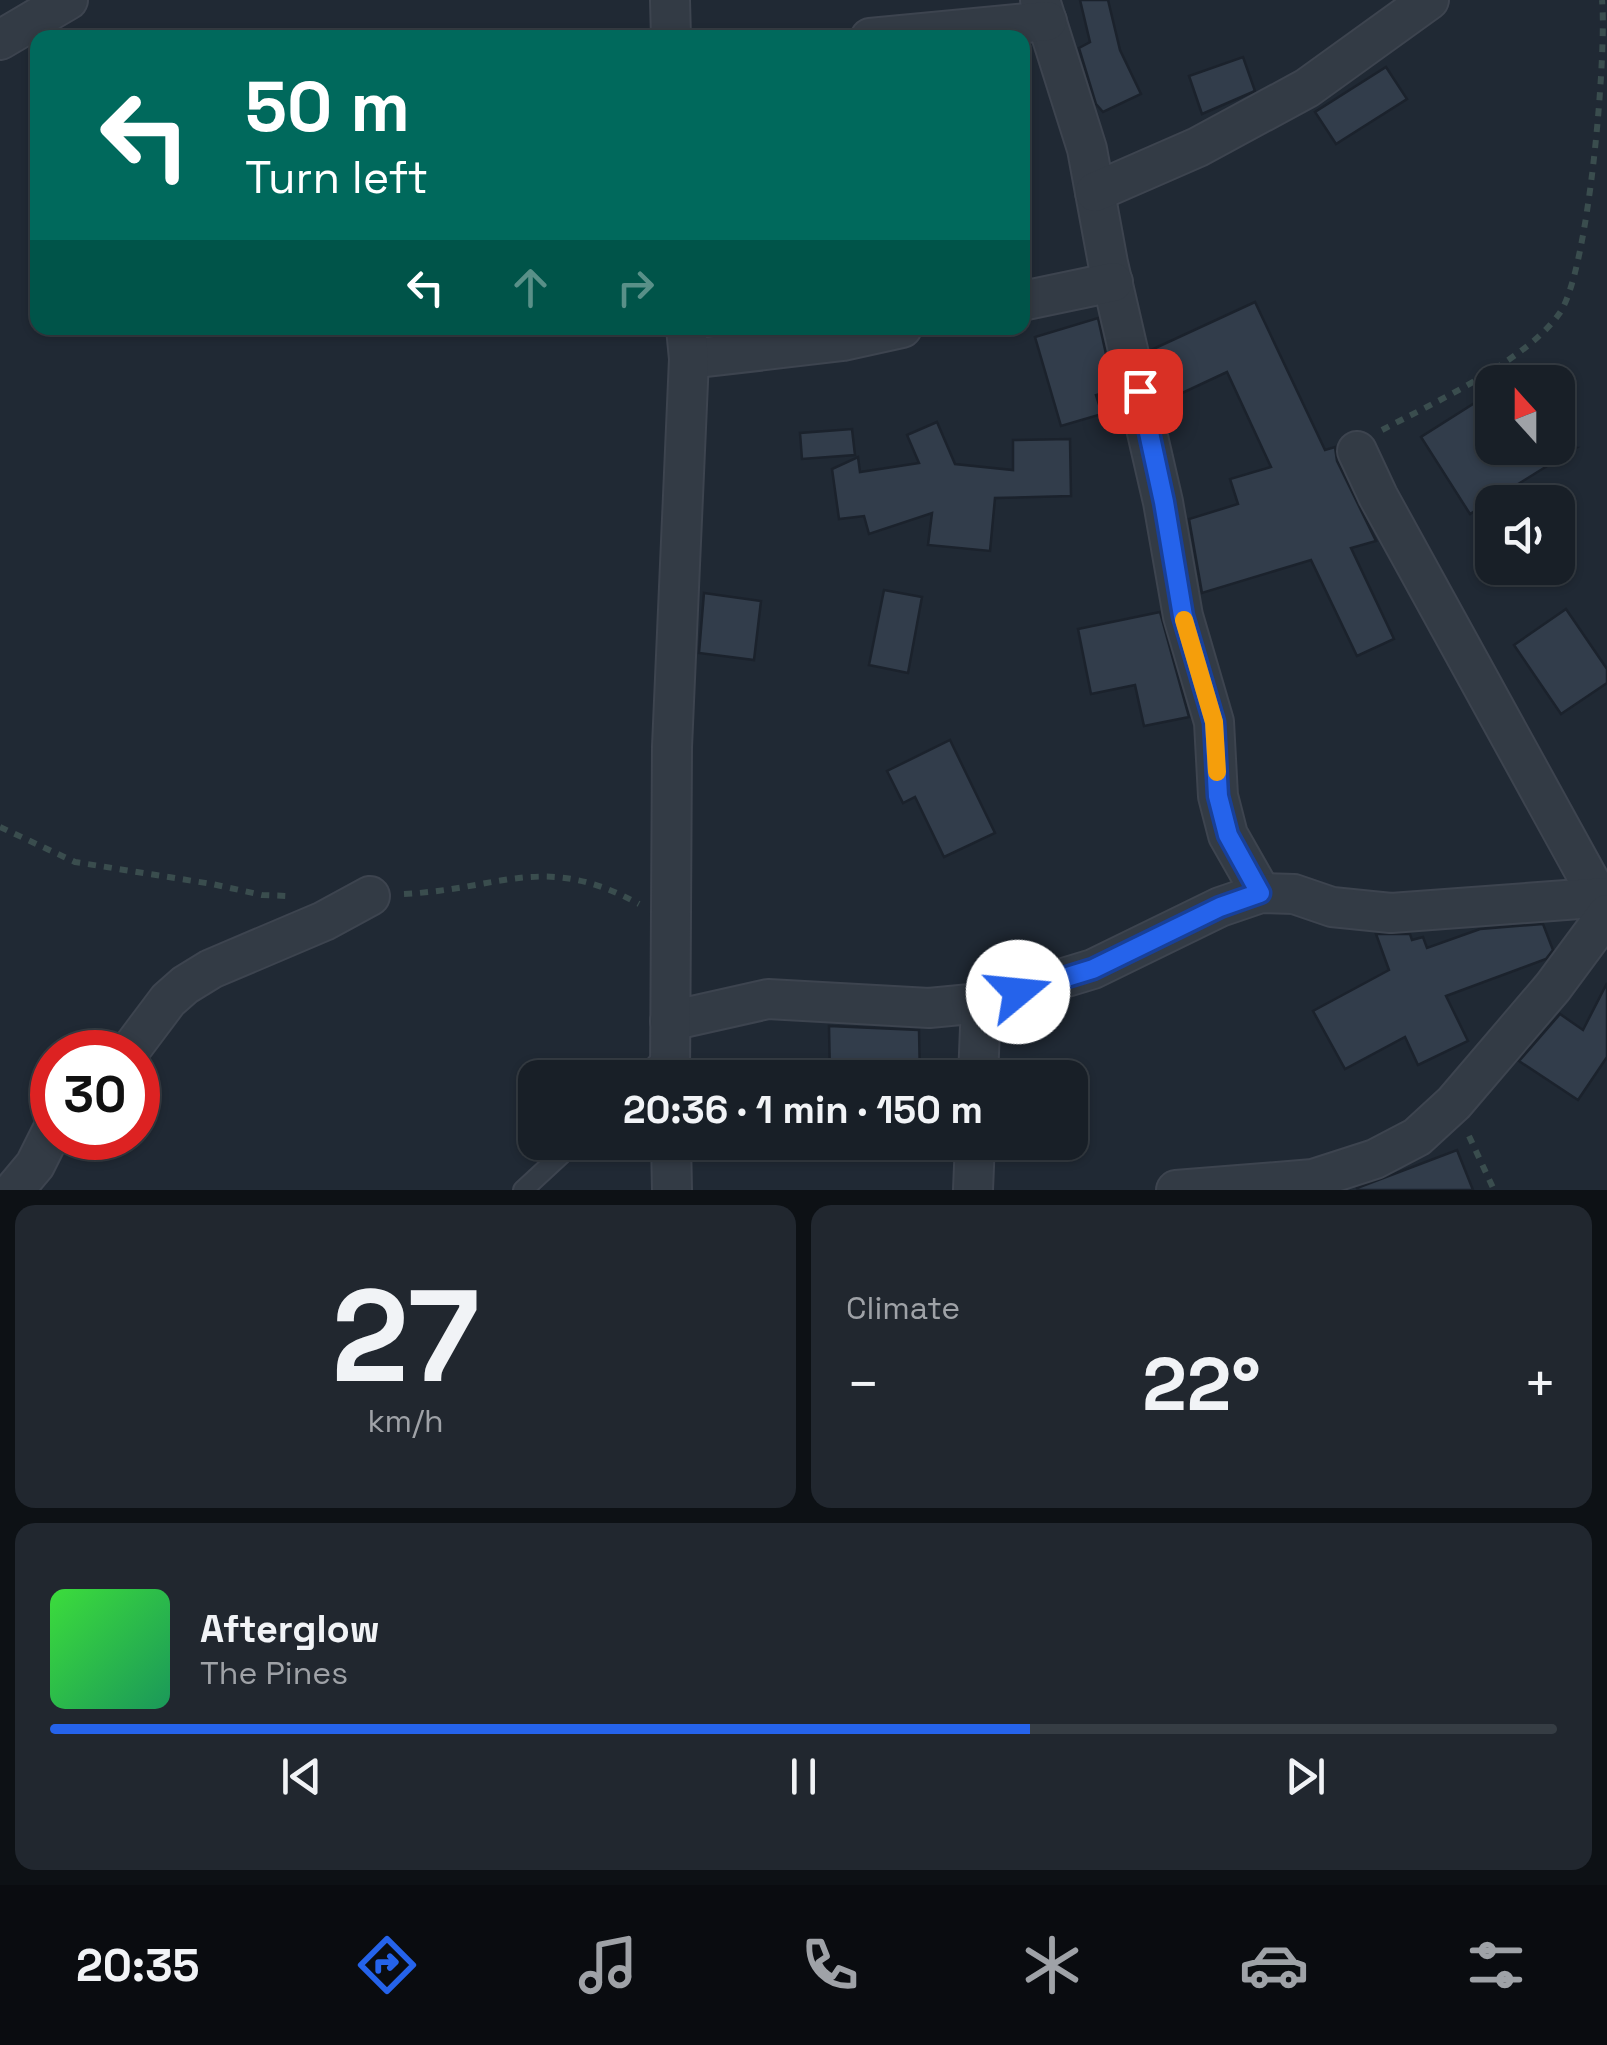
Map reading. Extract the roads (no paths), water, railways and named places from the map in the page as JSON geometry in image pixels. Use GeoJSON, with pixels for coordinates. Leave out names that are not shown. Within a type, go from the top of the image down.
{"type":"FeatureCollection","features":[{"type":"Feature","properties":{"kind":"street"},"geometry":{"type":"LineString","coordinates":[[0,40],[68,0]]}},
{"type":"Feature","properties":{"kind":"street"},"geometry":{"type":"LineString","coordinates":[[670,0],[671,30]]}},
{"type":"Feature","properties":{"kind":"street"},"geometry":{"type":"LineString","coordinates":[[1095,192],[1198,147],[1307,88],[1429,0]]}},
{"type":"Feature","properties":{"kind":"street"},"geometry":{"type":"LineString","coordinates":[[919,30],[1043,10],[1087,149],[1164,502],[1183,616],[1214,722],[1218,796],[1228,835],[1260,893]]}},
{"type":"Feature","properties":{"kind":"street"},"geometry":{"type":"LineString","coordinates":[[1030,299],[1113,282]]}},
{"type":"Feature","properties":{"kind":"street"},"geometry":{"type":"LineString","coordinates":[[868,335],[843,340],[688,343],[672,748],[670,1050],[768,999],[929,1008],[982,1004],[1093,969],[1220,907],[1260,893],[1294,894],[1332,907],[1392,913],[1604,902]]}},
{"type":"Feature","properties":{"kind":"street"},"geometry":{"type":"LineString","coordinates":[[1357,451],[1378,496],[1604,902]]}},
{"type":"Feature","properties":{"kind":"street"},"geometry":{"type":"LineString","coordinates":[[146,1030],[185,985],[370,896]]}},
{"type":"Feature","properties":{"kind":"street"},"geometry":{"type":"LineString","coordinates":[[1176,1190],[1314,1179],[1375,1158],[1417,1136],[1454,1103],[1553,987],[1604,902]]}},
{"type":"Feature","properties":{"kind":"street"},"geometry":{"type":"LineString","coordinates":[[979,1060],[982,1004]]}},
{"type":"Feature","properties":{"kind":"street"},"geometry":{"type":"LineString","coordinates":[[14,1190],[38,1160]]}},
{"type":"Feature","properties":{"kind":"street"},"geometry":{"type":"LineString","coordinates":[[672,1160],[672,1190]]}},
{"type":"Feature","properties":{"kind":"street"},"geometry":{"type":"LineString","coordinates":[[972,1190],[974,1160]]}},
{"type":"Feature","properties":{"kind":"lane"},"geometry":{"type":"LineString","coordinates":[[523,1190],[556,1160]]}}]}
